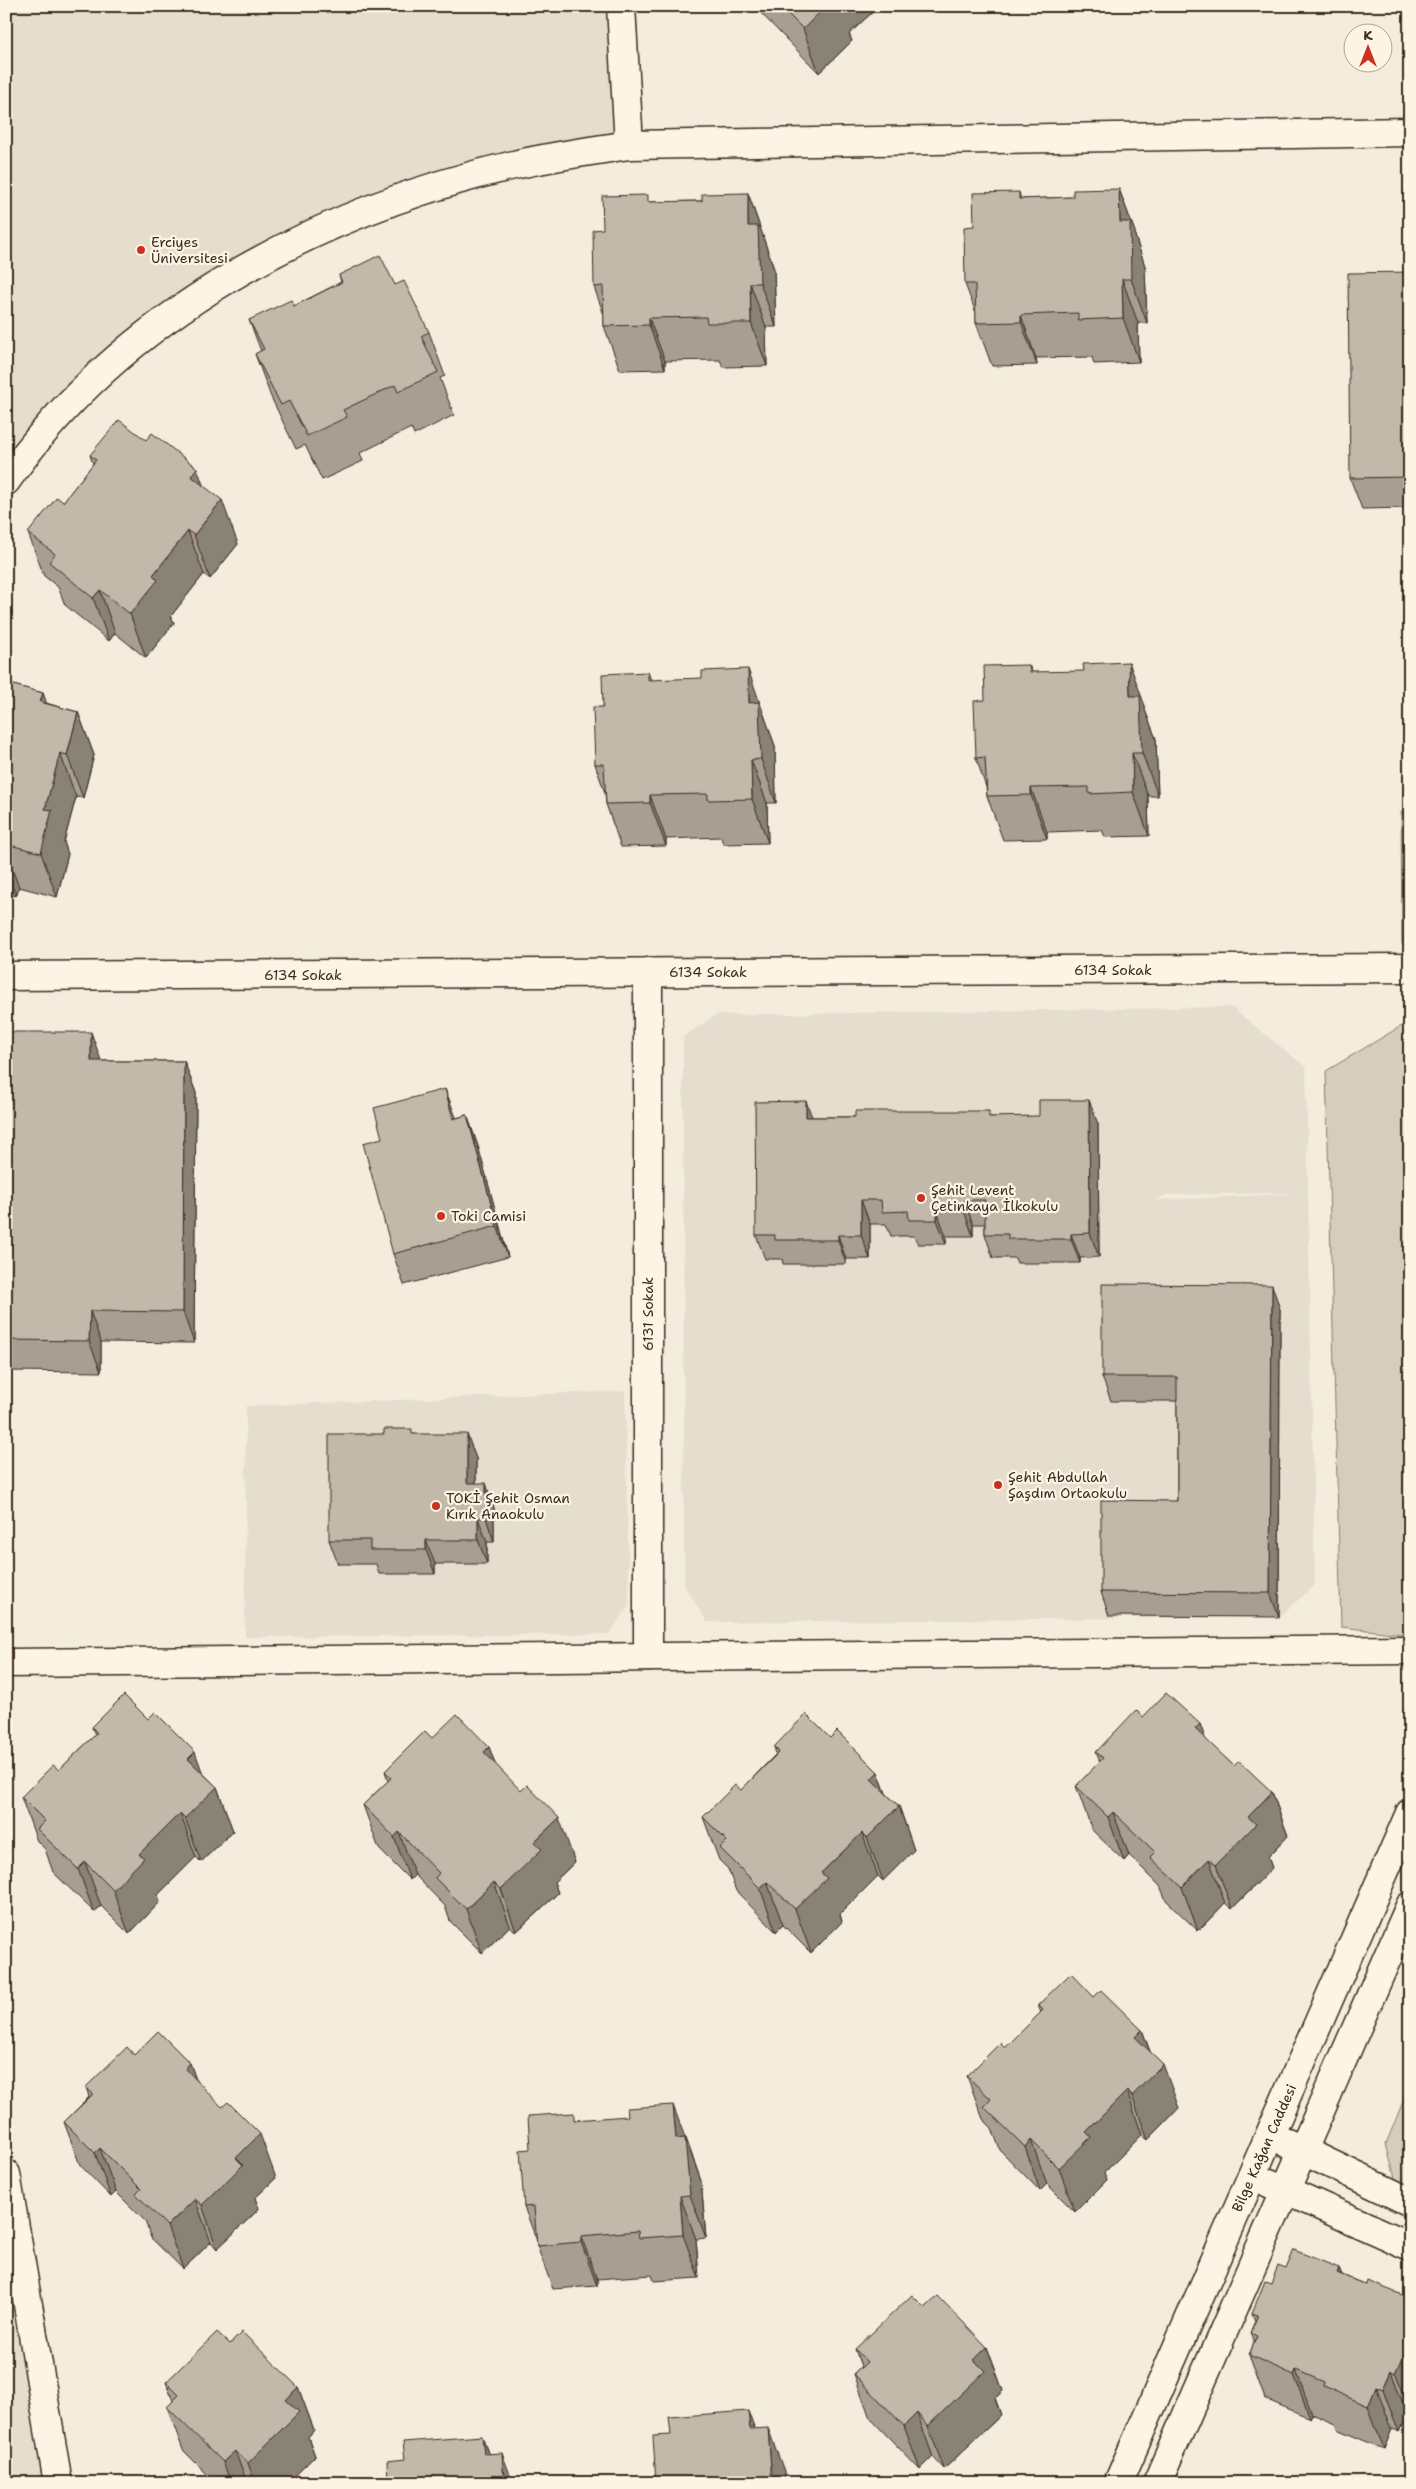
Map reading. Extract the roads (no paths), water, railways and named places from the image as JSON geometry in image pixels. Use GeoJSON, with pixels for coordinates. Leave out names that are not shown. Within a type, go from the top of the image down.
{"type":"FeatureCollection","features":[{"type":"Feature","properties":{"kind":"street"},"geometry":{"type":"LineString","coordinates":[[621,6],[629,145]]}},
{"type":"Feature","properties":{"kind":"street"},"geometry":{"type":"LineString","coordinates":[[6,481],[42,435],[116,359],[162,322],[241,271],[336,224],[401,198],[457,180],[523,163],[629,145],[1410,132]]}},
{"type":"Feature","properties":{"kind":"street","name":"6134 Sokak"},"geometry":{"type":"LineString","coordinates":[[6,976],[1410,968]]}},
{"type":"Feature","properties":{"kind":"street","name":"6131 Sokak"},"geometry":{"type":"LineString","coordinates":[[648,972],[648,1657]]}},
{"type":"Feature","properties":{"kind":"street"},"geometry":{"type":"LineString","coordinates":[[6,1663],[1410,1650]]}},
{"type":"Feature","properties":{"kind":"street","name":"Bilge Kağan Caddesi"},"geometry":{"type":"LineString","coordinates":[[1118,2483],[1410,1813]]}},
{"type":"Feature","properties":{"kind":"street"},"geometry":{"type":"LineString","coordinates":[[1157,2483],[1410,1906]]}},
{"type":"Feature","properties":{"kind":"street"},"geometry":{"type":"LineString","coordinates":[[1270,2135],[1410,2202]]}},
{"type":"Feature","properties":{"kind":"street"},"geometry":{"type":"LineString","coordinates":[[6,2174],[58,2483]]}},
{"type":"Feature","properties":{"kind":"street"},"geometry":{"type":"LineString","coordinates":[[1251,2176],[1410,2246]]}},
{"type":"Feature","properties":{"kind":"place","name":"Erciyes Üniversitesi"},"geometry":{"type":"Point","coordinates":[141,250]}},
{"type":"Feature","properties":{"kind":"place","name":"Şehit Levent Çetinkaya İlkokulu"},"geometry":{"type":"Point","coordinates":[921,1198]}},
{"type":"Feature","properties":{"kind":"place","name":"Toki Camisi"},"geometry":{"type":"Point","coordinates":[441,1216]}},
{"type":"Feature","properties":{"kind":"place","name":"Şehit Abdullah Şaşdım Ortaokulu"},"geometry":{"type":"Point","coordinates":[998,1485]}},
{"type":"Feature","properties":{"kind":"place","name":"TOKİ Şehit Osman Kırık Anaokulu"},"geometry":{"type":"Point","coordinates":[436,1506]}}]}
